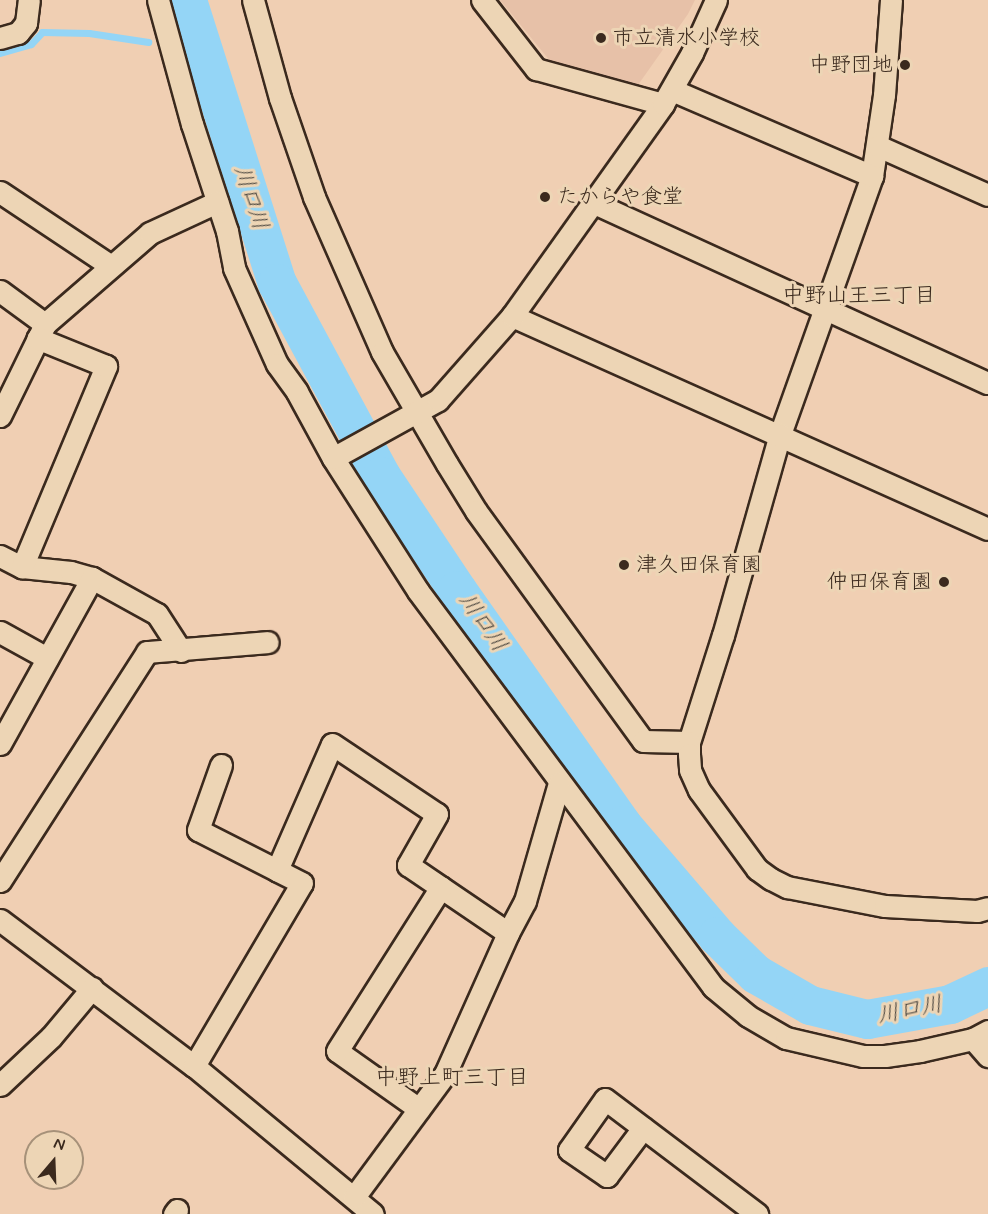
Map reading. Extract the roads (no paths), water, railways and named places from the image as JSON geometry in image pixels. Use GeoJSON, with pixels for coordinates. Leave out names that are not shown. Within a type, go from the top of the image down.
{"type":"FeatureCollection","features":[{"type":"Feature","properties":{"kind":"street"},"geometry":{"type":"LineString","coordinates":[[0,38],[18,33],[26,23],[29,0]]}},
{"type":"Feature","properties":{"kind":"street"},"geometry":{"type":"LineString","coordinates":[[158,0],[192,124],[227,231],[234,268],[277,364],[297,392],[418,591],[713,987],[748,1016],[786,1038],[813,1046],[863,1056],[908,1053],[980,1035],[988,1056]]}},
{"type":"Feature","properties":{"kind":"street"},"geometry":{"type":"LineString","coordinates":[[253,0],[279,98],[314,197],[382,352],[413,413],[476,511],[643,741],[689,742]]}},
{"type":"Feature","properties":{"kind":"street"},"geometry":{"type":"LineString","coordinates":[[483,0],[536,69],[668,97],[872,176]]}},
{"type":"Feature","properties":{"kind":"street"},"geometry":{"type":"LineString","coordinates":[[335,457],[438,400],[512,316],[668,97],[716,0]]}},
{"type":"Feature","properties":{"kind":"street"},"geometry":{"type":"LineString","coordinates":[[891,0],[878,146],[872,176],[827,309],[780,434],[723,636],[689,742],[690,770],[699,790],[757,869],[787,887],[885,906],[977,911],[988,908]]}},
{"type":"Feature","properties":{"kind":"street"},"geometry":{"type":"LineString","coordinates":[[878,146],[988,195]]}},
{"type":"Feature","properties":{"kind":"street"},"geometry":{"type":"LineString","coordinates":[[0,192],[111,266]]}},
{"type":"Feature","properties":{"kind":"street"},"geometry":{"type":"LineString","coordinates":[[0,416],[41,331],[150,233],[218,202]]}},
{"type":"Feature","properties":{"kind":"street"},"geometry":{"type":"LineString","coordinates":[[592,202],[988,383]]}},
{"type":"Feature","properties":{"kind":"street"},"geometry":{"type":"LineString","coordinates":[[0,291],[41,331],[106,366],[22,567]]}},
{"type":"Feature","properties":{"kind":"street"},"geometry":{"type":"LineString","coordinates":[[512,316],[988,529]]}},
{"type":"Feature","properties":{"kind":"street"},"geometry":{"type":"LineString","coordinates":[[0,556],[22,567],[71,572],[92,578],[157,614],[182,651]]}},
{"type":"Feature","properties":{"kind":"street"},"geometry":{"type":"LineString","coordinates":[[0,744],[92,578]]}},
{"type":"Feature","properties":{"kind":"street"},"geometry":{"type":"LineString","coordinates":[[0,632],[47,658]]}},
{"type":"Feature","properties":{"kind":"street"},"geometry":{"type":"LineString","coordinates":[[0,881],[147,652],[182,651],[268,642]]}},
{"type":"Feature","properties":{"kind":"street"},"geometry":{"type":"LineString","coordinates":[[277,870],[332,744],[437,814],[408,865],[508,933]]}},
{"type":"Feature","properties":{"kind":"street"},"geometry":{"type":"LineString","coordinates":[[194,1066],[302,883],[198,830],[221,765]]}},
{"type":"Feature","properties":{"kind":"street"},"geometry":{"type":"LineString","coordinates":[[354,1197],[445,1074],[508,933],[525,901],[559,783]]}},
{"type":"Feature","properties":{"kind":"street"},"geometry":{"type":"LineString","coordinates":[[419,1109],[337,1051],[441,887]]}},
{"type":"Feature","properties":{"kind":"street"},"geometry":{"type":"LineString","coordinates":[[0,920],[194,1066],[372,1214]]}},
{"type":"Feature","properties":{"kind":"street"},"geometry":{"type":"LineString","coordinates":[[0,1085],[51,1037],[92,987]]}},
{"type":"Feature","properties":{"kind":"street"},"geometry":{"type":"LineString","coordinates":[[643,1128],[757,1214]]}},
{"type":"Feature","properties":{"kind":"waterway","name":"川口川"},"geometry":{"type":"LineString","coordinates":[[187,0],[277,283],[381,476],[457,590],[622,825],[717,936],[756,974],[810,1005],[867,1019],[950,1004],[988,986]]}},
{"type":"Feature","properties":{"kind":"waterway"},"geometry":{"type":"LineString","coordinates":[[0,53],[31,44],[42,32],[89,33],[148,42]]}},
{"type":"Feature","properties":{"kind":"place","name":"市立清水小学校"},"geometry":{"type":"Point","coordinates":[601,38]}},
{"type":"Feature","properties":{"kind":"place","name":"中野団地"},"geometry":{"type":"Point","coordinates":[905,65]}},
{"type":"Feature","properties":{"kind":"place","name":"たからや食堂"},"geometry":{"type":"Point","coordinates":[545,197]}},
{"type":"Feature","properties":{"kind":"place","name":"津久田保育園"},"geometry":{"type":"Point","coordinates":[624,565]}},
{"type":"Feature","properties":{"kind":"place","name":"仲田保育園"},"geometry":{"type":"Point","coordinates":[944,582]}},
{"type":"Feature","properties":{"kind":"district","name":"中野山王三丁目"},"geometry":{"type":"Point","coordinates":[859,297]}},
{"type":"Feature","properties":{"kind":"district","name":"中野上町三丁目"},"geometry":{"type":"Point","coordinates":[452,1079]}}]}
